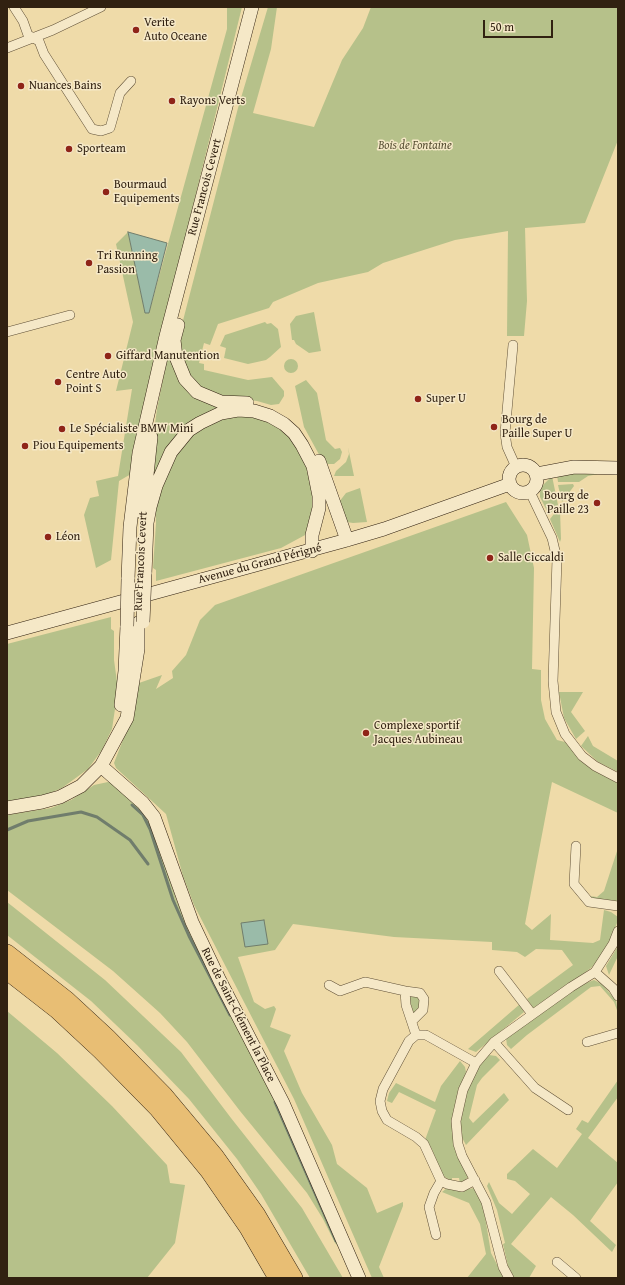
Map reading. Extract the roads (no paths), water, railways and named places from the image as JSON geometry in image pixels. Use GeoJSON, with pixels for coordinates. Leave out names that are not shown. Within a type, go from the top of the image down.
{"type":"FeatureCollection","features":[{"type":"Feature","properties":{"kind":"highway"},"geometry":{"type":"LineString","coordinates":[[7,953],[67,1000],[107,1037],[164,1095],[215,1156],[248,1203],[294,1278]]}},
{"type":"Feature","properties":{"kind":"highway"},"geometry":{"type":"LineString","coordinates":[[7,971],[58,1010],[158,1109],[208,1170],[248,1228],[277,1278]]}},
{"type":"Feature","properties":{"kind":"street"},"geometry":{"type":"LineString","coordinates":[[14,7],[23,21],[28,34],[38,41],[44,54],[92,128],[101,131],[110,128],[120,93],[131,81]]}},
{"type":"Feature","properties":{"kind":"street"},"geometry":{"type":"LineString","coordinates":[[7,48],[33,38],[101,7]]}},
{"type":"Feature","properties":{"kind":"street","name":"Rue Francois Cevert"},"geometry":{"type":"LineString","coordinates":[[138,576],[145,482],[159,368],[252,7]]}},
{"type":"Feature","properties":{"kind":"street"},"geometry":{"type":"LineString","coordinates":[[185,265],[184,294],[174,340],[176,356],[185,379],[197,392],[221,402],[253,404],[274,410],[301,430],[309,441],[318,460],[347,540]]}},
{"type":"Feature","properties":{"kind":"street"},"geometry":{"type":"LineString","coordinates":[[7,332],[70,315]]}},
{"type":"Feature","properties":{"kind":"street"},"geometry":{"type":"LineString","coordinates":[[513,346],[505,433],[507,447],[516,467]]}},
{"type":"Feature","properties":{"kind":"street"},"geometry":{"type":"LineString","coordinates":[[136,624],[138,576],[150,506],[156,486],[170,452],[189,430],[221,413],[232,411],[254,411],[270,416],[284,424],[294,433],[302,445],[313,466],[319,496],[319,508],[310,544],[312,551]]}},
{"type":"Feature","properties":{"kind":"street"},"geometry":{"type":"LineString","coordinates":[[528,465],[537,474],[536,485],[530,492],[518,492],[510,484],[510,475],[516,467],[528,465]]}},
{"type":"Feature","properties":{"kind":"street"},"geometry":{"type":"LineString","coordinates":[[537,474],[574,467],[618,468]]}},
{"type":"Feature","properties":{"kind":"street","name":"Avenue du Grand Périgné"},"geometry":{"type":"LineString","coordinates":[[7,633],[312,551],[384,529],[510,484]]}},
{"type":"Feature","properties":{"kind":"street"},"geometry":{"type":"LineString","coordinates":[[530,492],[552,538],[557,559],[553,681],[556,712],[565,734],[582,756],[594,766],[618,778]]}},
{"type":"Feature","properties":{"kind":"street","name":"Rue Francois Cevert"},"geometry":{"type":"LineString","coordinates":[[7,808],[42,802],[60,797],[81,786],[101,766],[127,718],[139,637],[136,624]]}},
{"type":"Feature","properties":{"kind":"street","name":"Rue Francois Cevert"},"geometry":{"type":"LineString","coordinates":[[111,749],[120,712],[125,671],[136,624]]}},
{"type":"Feature","properties":{"kind":"street","name":"Rue de Saint-Clément la Place"},"geometry":{"type":"LineString","coordinates":[[101,766],[144,803],[154,817],[192,922],[220,981],[283,1103],[359,1278]]}},
{"type":"Feature","properties":{"kind":"street"},"geometry":{"type":"LineString","coordinates":[[576,846],[574,884],[589,902],[618,906]]}},
{"type":"Feature","properties":{"kind":"street"},"geometry":{"type":"LineString","coordinates":[[509,1278],[503,1267],[486,1202],[460,1150],[456,1126],[462,1095],[476,1063],[494,1042],[532,1014],[595,972],[613,944],[618,932]]}},
{"type":"Feature","properties":{"kind":"street"},"geometry":{"type":"LineString","coordinates":[[499,971],[532,1014]]}},
{"type":"Feature","properties":{"kind":"street"},"geometry":{"type":"LineString","coordinates":[[595,972],[613,988],[618,996]]}},
{"type":"Feature","properties":{"kind":"street"},"geometry":{"type":"LineString","coordinates":[[329,985],[340,991],[365,982],[420,993],[424,999],[423,1010],[412,1021]]}},
{"type":"Feature","properties":{"kind":"street"},"geometry":{"type":"LineString","coordinates":[[405,991],[406,1005],[416,1035]]}},
{"type":"Feature","properties":{"kind":"street"},"geometry":{"type":"LineString","coordinates":[[587,1042],[618,1033]]}},
{"type":"Feature","properties":{"kind":"street"},"geometry":{"type":"LineString","coordinates":[[475,1180],[462,1187],[447,1184],[441,1181],[424,1144],[416,1137],[387,1120],[380,1106],[383,1090],[409,1041],[416,1035],[426,1035],[476,1063]]}},
{"type":"Feature","properties":{"kind":"street"},"geometry":{"type":"LineString","coordinates":[[494,1042],[535,1088],[568,1110]]}},
{"type":"Feature","properties":{"kind":"street"},"geometry":{"type":"LineString","coordinates":[[436,1235],[429,1207],[441,1181]]}},
{"type":"Feature","properties":{"kind":"street"},"geometry":{"type":"LineString","coordinates":[[557,1262],[576,1278]]}},
{"type":"Feature","properties":{"kind":"waterway"},"geometry":{"type":"LineString","coordinates":[[132,805],[143,815],[150,829],[173,900],[189,936],[230,1015]]}},
{"type":"Feature","properties":{"kind":"waterway"},"geometry":{"type":"LineString","coordinates":[[7,830],[28,821],[81,812],[97,817],[130,840],[148,864]]}},
{"type":"Feature","properties":{"kind":"waterway"},"geometry":{"type":"LineString","coordinates":[[275,1102],[336,1241]]}},
{"type":"Feature","properties":{"kind":"place","name":"Verite Auto Oceane"},"geometry":{"type":"Point","coordinates":[136,30]}},
{"type":"Feature","properties":{"kind":"place","name":"Nuances Bains"},"geometry":{"type":"Point","coordinates":[21,86]}},
{"type":"Feature","properties":{"kind":"place","name":"Rayons Verts"},"geometry":{"type":"Point","coordinates":[172,101]}},
{"type":"Feature","properties":{"kind":"place","name":"Sporteam"},"geometry":{"type":"Point","coordinates":[69,149]}},
{"type":"Feature","properties":{"kind":"place","name":"Bourmaud Equipements"},"geometry":{"type":"Point","coordinates":[106,192]}},
{"type":"Feature","properties":{"kind":"place","name":"Tri Running Passion"},"geometry":{"type":"Point","coordinates":[89,263]}},
{"type":"Feature","properties":{"kind":"place","name":"Giffard Manutention"},"geometry":{"type":"Point","coordinates":[108,356]}},
{"type":"Feature","properties":{"kind":"place","name":"Centre Auto Point S"},"geometry":{"type":"Point","coordinates":[58,382]}},
{"type":"Feature","properties":{"kind":"place","name":"Super U"},"geometry":{"type":"Point","coordinates":[418,399]}},
{"type":"Feature","properties":{"kind":"place","name":"Bourg de Paille Super U"},"geometry":{"type":"Point","coordinates":[494,427]}},
{"type":"Feature","properties":{"kind":"place","name":"Le Spécialiste BMW Mini"},"geometry":{"type":"Point","coordinates":[62,429]}},
{"type":"Feature","properties":{"kind":"place","name":"Piou Equipements"},"geometry":{"type":"Point","coordinates":[25,446]}},
{"type":"Feature","properties":{"kind":"place","name":"Bourg de Paille 23"},"geometry":{"type":"Point","coordinates":[597,503]}},
{"type":"Feature","properties":{"kind":"place","name":"Léon"},"geometry":{"type":"Point","coordinates":[48,537]}},
{"type":"Feature","properties":{"kind":"place","name":"Salle Ciccaldi"},"geometry":{"type":"Point","coordinates":[490,558]}},
{"type":"Feature","properties":{"kind":"place","name":"Complexe sportif Jacques Aubineau"},"geometry":{"type":"Point","coordinates":[366,733]}},
{"type":"Feature","properties":{"kind":"park label","name":"Bois de Fontaine"},"geometry":{"type":"Point","coordinates":[415,146]}}]}
